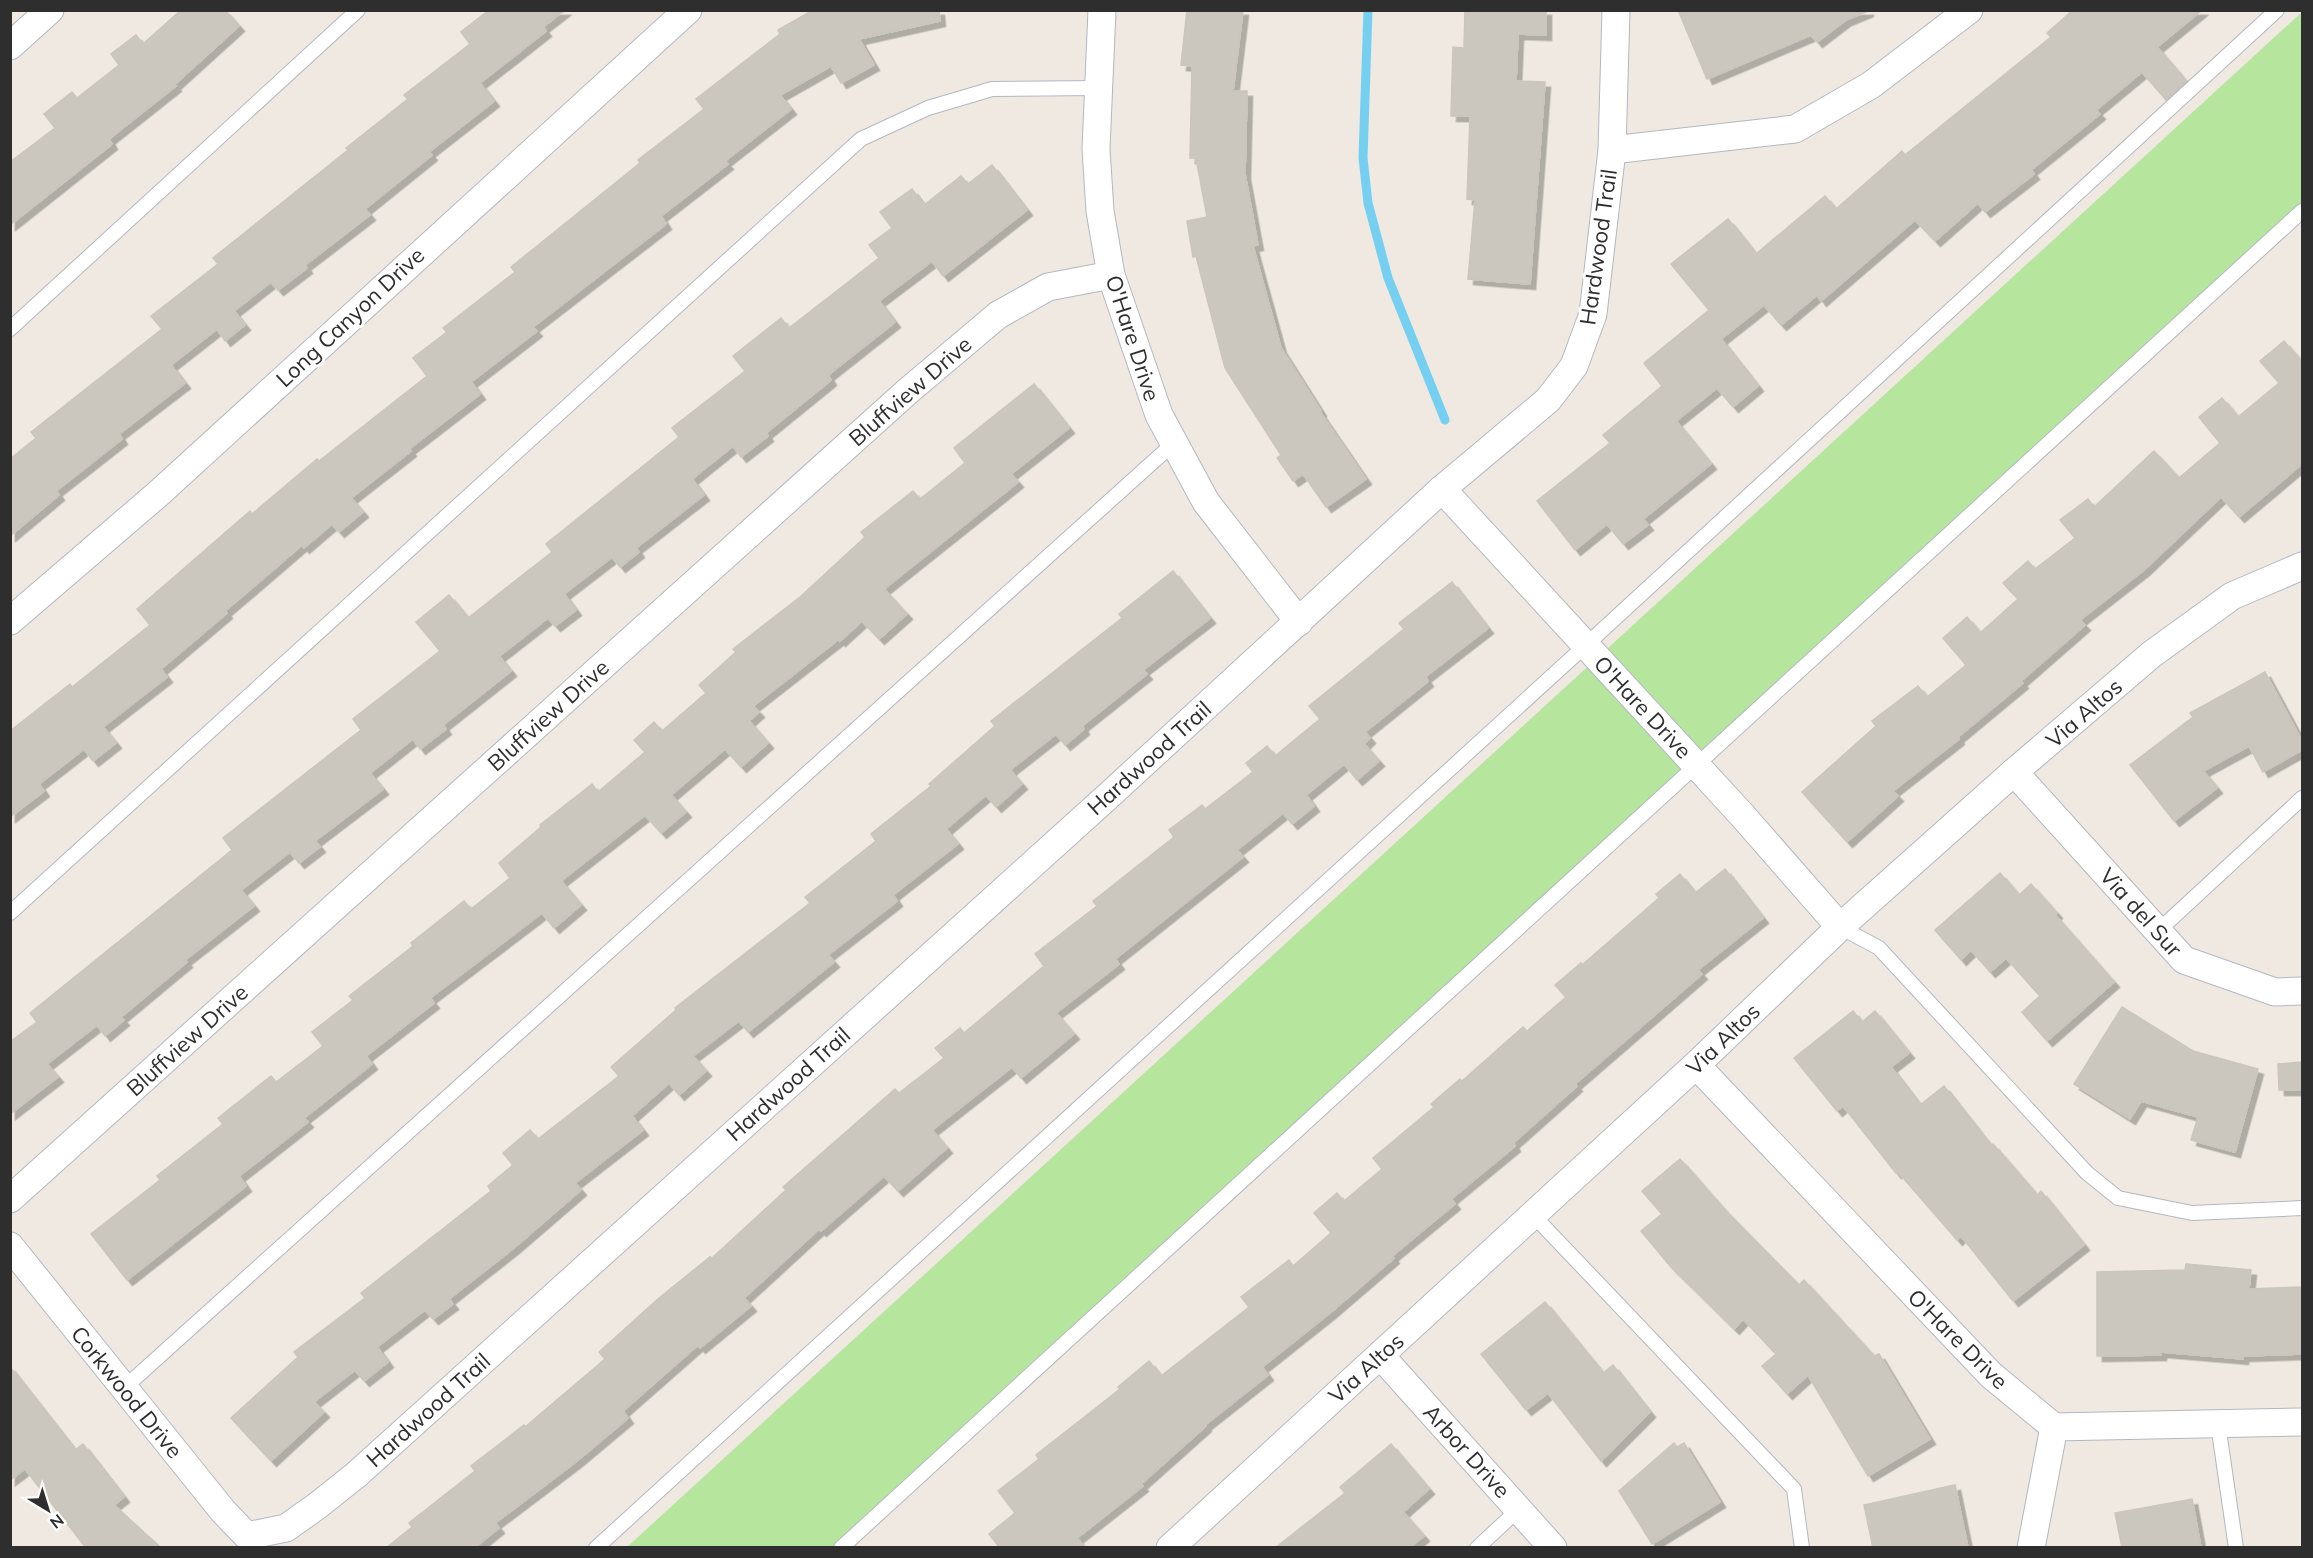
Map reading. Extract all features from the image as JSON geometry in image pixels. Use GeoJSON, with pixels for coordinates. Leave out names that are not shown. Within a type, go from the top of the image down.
{"type":"FeatureCollection","features":[{"type":"Feature","properties":{"kind":"street"},"geometry":{"type":"LineString","coordinates":[[10,46],[50,10]]}},
{"type":"Feature","properties":{"kind":"street","name":"Long Canyon Drive"},"geometry":{"type":"LineString","coordinates":[[10,621],[159,493],[688,10]]}},
{"type":"Feature","properties":{"kind":"street","name":"O'Hare Drive"},"geometry":{"type":"LineString","coordinates":[[1102,10],[1096,149],[1100,212],[1111,275],[1159,415],[1206,502],[1299,622]]}},
{"type":"Feature","properties":{"kind":"street"},"geometry":{"type":"LineString","coordinates":[[1612,150],[1616,10]]}},
{"type":"Feature","properties":{"kind":"street","name":"Hardwood Trail"},"geometry":{"type":"LineString","coordinates":[[247,1536],[286,1528],[356,1475],[1299,622],[1442,489],[1548,400],[1574,366],[1593,314],[1612,150],[1795,129],[1871,85],[1969,10]]}},
{"type":"Feature","properties":{"kind":"street","name":"Bluffview Drive"},"geometry":{"type":"LineString","coordinates":[[10,1199],[899,399],[988,322],[1047,287],[1111,275]]}},
{"type":"Feature","properties":{"kind":"street","name":"O'Hare Drive"},"geometry":{"type":"LineString","coordinates":[[1442,489],[1697,765],[1840,927]]}},
{"type":"Feature","properties":{"kind":"street","name":"Via Altos"},"geometry":{"type":"LineString","coordinates":[[1170,1548],[1696,1065],[1840,927],[2014,772],[2152,654],[2232,596],[2302,566]]}},
{"type":"Feature","properties":{"kind":"street","name":"Via del Sur"},"geometry":{"type":"LineString","coordinates":[[2014,772],[2184,960],[2275,992],[2302,992]]}},
{"type":"Feature","properties":{"kind":"street","name":"O'Hare Drive"},"geometry":{"type":"LineString","coordinates":[[1696,1065],[1991,1376],[2054,1427]]}},
{"type":"Feature","properties":{"kind":"street","name":"Corkwood Drive"},"geometry":{"type":"LineString","coordinates":[[10,1246],[223,1511],[247,1536]]}},
{"type":"Feature","properties":{"kind":"street","name":"Arbor Drive"},"geometry":{"type":"LineString","coordinates":[[1380,1355],[1553,1548]]}},
{"type":"Feature","properties":{"kind":"street"},"geometry":{"type":"LineString","coordinates":[[2031,1548],[2054,1427],[2302,1422]]}},
{"type":"Feature","properties":{"kind":"lane"},"geometry":{"type":"LineString","coordinates":[[10,329],[358,10]]}},
{"type":"Feature","properties":{"kind":"lane"},"geometry":{"type":"LineString","coordinates":[[596,1548],[1586,645],[2277,10]]}},
{"type":"Feature","properties":{"kind":"lane"},"geometry":{"type":"LineString","coordinates":[[10,913],[861,139],[928,108],[992,89],[1099,88]]}},
{"type":"Feature","properties":{"kind":"lane"},"geometry":{"type":"LineString","coordinates":[[841,1548],[2302,211]]}},
{"type":"Feature","properties":{"kind":"lane"},"geometry":{"type":"LineString","coordinates":[[124,1388],[1174,442]]}},
{"type":"Feature","properties":{"kind":"lane"},"geometry":{"type":"LineString","coordinates":[[2158,931],[2302,798]]}},
{"type":"Feature","properties":{"kind":"lane"},"geometry":{"type":"LineString","coordinates":[[1840,927],[1879,948],[2087,1173],[2118,1198],[2192,1213],[2302,1208]]}},
{"type":"Feature","properties":{"kind":"lane"},"geometry":{"type":"LineString","coordinates":[[1533,1215],[1794,1489],[1802,1548]]}},
{"type":"Feature","properties":{"kind":"lane"},"geometry":{"type":"LineString","coordinates":[[2218,1424],[2236,1548]]}},
{"type":"Feature","properties":{"kind":"lane"},"geometry":{"type":"LineString","coordinates":[[1477,1548],[1519,1509]]}},
{"type":"Feature","properties":{"kind":"green space"},"geometry":{"type":"Polygon","coordinates":[[[2302,12],[2302,203],[833,1547],[626,1548],[2302,12]]]}},
{"type":"Feature","properties":{"kind":"building"},"geometry":{"type":"Polygon","coordinates":[[[181,10],[225,10],[239,26],[174,85],[176,86],[109,139],[112,144],[10,225],[10,162],[55,128],[44,114],[72,92],[77,98],[119,65],[111,54],[136,35],[143,44],[181,10]]]}},
{"type":"Feature","properties":{"kind":"building"},"geometry":{"type":"Polygon","coordinates":[[[489,10],[565,10],[543,27],[546,31],[480,83],[494,101],[429,152],[432,155],[365,209],[370,215],[305,265],[307,268],[278,290],[271,282],[234,311],[245,325],[225,341],[217,329],[171,365],[185,383],[119,434],[122,439],[56,491],[59,495],[10,536],[10,459],[36,438],[31,432],[162,329],[151,316],[218,264],[213,258],[408,99],[404,95],[470,44],[461,32],[489,10]]]}},
{"type":"Feature","properties":{"kind":"building"},"geometry":{"type":"Polygon","coordinates":[[[813,10],[939,10],[940,21],[859,39],[874,65],[841,83],[831,66],[780,95],[791,109],[725,161],[728,164],[661,216],[666,224],[533,327],[537,331],[471,382],[480,394],[351,498],[363,512],[339,532],[332,524],[304,548],[302,545],[225,611],[227,613],[161,669],[167,677],[103,727],[116,743],[93,761],[84,749],[39,784],[44,791],[10,817],[10,731],[70,684],[72,687],[150,625],[137,609],[250,511],[252,514],[317,459],[319,461],[427,376],[413,358],[447,332],[443,328],[515,272],[511,267],[640,163],[638,160],[704,109],[696,99],[780,34],[778,30],[813,10]]]}},
{"type":"Feature","properties":{"kind":"building"},"geometry":{"type":"Polygon","coordinates":[[[1187,10],[1243,10],[1233,91],[1247,91],[1245,174],[1258,245],[1253,246],[1281,348],[1320,412],[1366,479],[1326,507],[1303,474],[1293,481],[1277,458],[1281,455],[1225,368],[1196,256],[1193,257],[1187,221],[1207,217],[1196,158],[1190,158],[1192,66],[1181,65],[1187,10]]]}},
{"type":"Feature","properties":{"kind":"building"},"geometry":{"type":"Polygon","coordinates":[[[1465,10],[1546,10],[1546,35],[1518,34],[1516,81],[1545,82],[1530,284],[1468,279],[1475,200],[1467,199],[1470,116],[1451,116],[1453,47],[1464,48],[1465,10]]]}},
{"type":"Feature","properties":{"kind":"building"},"geometry":{"type":"Polygon","coordinates":[[[1678,10],[1868,11],[1846,20],[1817,42],[1811,35],[1707,79],[1678,10]]]}},
{"type":"Feature","properties":{"kind":"building"},"geometry":{"type":"Polygon","coordinates":[[[2073,10],[2202,10],[2157,47],[2186,81],[2166,100],[2142,72],[2096,110],[2100,114],[2031,170],[2034,174],[1985,212],[1978,203],[1935,241],[1915,220],[1821,301],[1817,295],[1781,325],[1764,305],[1721,339],[1758,386],[1733,407],[1717,388],[1676,421],[1711,464],[1643,519],[1648,525],[1623,544],[1607,524],[1575,550],[1537,501],[1610,443],[1603,435],[1662,386],[1644,363],[1709,310],[1671,264],[1728,219],[1756,254],[1825,196],[1836,209],[1902,151],[1905,155],[2051,37],[2047,33],[2073,10]]]}},
{"type":"Feature","properties":{"kind":"building"},"geometry":{"type":"Polygon","coordinates":[[[992,165],[1027,210],[943,276],[932,261],[879,301],[895,322],[828,375],[831,380],[766,433],[768,436],[741,457],[733,446],[692,479],[704,495],[636,548],[639,552],[620,567],[612,557],[564,594],[576,610],[555,626],[548,618],[499,656],[511,671],[443,725],[446,729],[420,749],[413,739],[370,773],[383,789],[315,841],[320,847],[299,863],[290,852],[241,890],[254,906],[185,960],[187,962],[121,1017],[124,1020],[105,1036],[97,1025],[47,1064],[58,1077],[10,1114],[10,1042],[37,1022],[30,1013],[232,850],[223,838],[361,730],[353,719],[440,651],[416,622],[449,595],[468,618],[552,552],[546,544],[679,437],[672,428],[745,371],[733,356],[781,318],[789,328],[879,258],[869,245],[892,228],[880,212],[912,189],[924,205],[961,176],[968,184],[992,165]]]}},
{"type":"Feature","properties":{"kind":"building"},"geometry":{"type":"Polygon","coordinates":[[[2284,341],[2302,362],[2302,464],[2239,517],[2221,497],[2144,570],[2080,620],[2085,625],[2021,681],[2023,683],[1958,737],[1959,739],[1893,791],[1898,796],[1847,842],[1802,792],[1876,726],[1872,721],[1918,686],[1927,697],[1966,665],[1943,638],[1967,617],[1980,633],[2018,599],[2003,583],[2028,561],[2035,569],[2075,538],[2060,520],[2088,499],[2094,507],[2154,451],[2179,478],[2220,443],[2199,417],[2222,398],[2238,417],[2279,383],[2260,361],[2284,341]]]}},
{"type":"Feature","properties":{"kind":"building"},"geometry":{"type":"Polygon","coordinates":[[[1034,384],[1069,428],[1011,474],[1018,482],[884,589],[907,614],[879,639],[862,621],[840,641],[839,639],[753,706],[759,712],[749,721],[768,743],[741,767],[725,749],[671,795],[686,812],[661,833],[645,815],[561,881],[581,905],[554,928],[542,913],[430,998],[434,1003],[366,1056],[372,1064],[304,1118],[308,1122],[239,1176],[246,1186],[127,1280],[91,1234],[160,1180],[157,1176],[223,1124],[218,1118],[271,1076],[276,1082],[323,1046],[312,1032],[353,1000],[349,996],[413,946],[411,943],[464,901],[471,909],[510,878],[499,863],[541,827],[540,825],[592,784],[598,792],[645,752],[634,740],[654,722],[662,731],[706,693],[699,685],[736,652],[733,649],[800,597],[865,537],[861,532],[913,491],[920,499],[965,463],[954,448],[1034,384]]]}},
{"type":"Feature","properties":{"kind":"building"},"geometry":{"type":"Polygon","coordinates":[[[1173,571],[1210,618],[1143,670],[1147,674],[1082,726],[1084,729],[1065,745],[1056,734],[1010,770],[1022,784],[996,807],[986,795],[946,829],[958,844],[893,895],[897,901],[828,955],[834,962],[748,1032],[739,1021],[693,1056],[706,1071],[679,1095],[669,1083],[632,1116],[643,1130],[575,1183],[581,1190],[515,1247],[449,1299],[453,1304],[433,1319],[425,1310],[377,1347],[388,1362],[364,1381],[355,1370],[314,1402],[324,1412],[271,1461],[231,1418],[298,1357],[294,1352],[365,1298],[361,1293],[491,1191],[488,1186],[513,1165],[503,1153],[530,1130],[538,1139],[619,1076],[611,1067],[676,1010],[675,1008],[810,903],[805,897],[876,841],[871,834],[931,786],[929,784],[995,726],[991,721],[1122,618],[1119,614],[1173,571]]]}},
{"type":"Feature","properties":{"kind":"building"},"geometry":{"type":"Polygon","coordinates":[[[1452,582],[1488,628],[1425,677],[1428,681],[1365,732],[1370,738],[1364,744],[1379,761],[1357,780],[1344,764],[1306,795],[1314,806],[1292,824],[1283,813],[1237,850],[1243,857],[1115,959],[1119,964],[1056,1013],[1074,1034],[1021,1078],[1012,1067],[932,1130],[947,1148],[898,1191],[884,1176],[821,1231],[819,1229],[744,1298],[751,1306],[700,1348],[698,1345],[623,1411],[628,1418],[577,1461],[495,1523],[499,1528],[474,1548],[386,1548],[412,1527],[409,1523],[475,1471],[471,1466],[524,1425],[525,1427],[605,1359],[599,1352],[659,1298],[710,1257],[712,1258],[786,1190],[783,1187],[895,1089],[899,1093],[944,1058],[935,1048],[960,1028],[964,1033],[1044,966],[1035,954],[1097,906],[1093,901],[1174,837],[1169,830],[1202,805],[1205,809],[1253,772],[1246,763],[1267,746],[1275,756],[1320,719],[1309,706],[1404,629],[1399,623],[1452,582]]]}},
{"type":"Feature","properties":{"kind":"building"},"geometry":{"type":"Polygon","coordinates":[[[2265,672],[2302,741],[2302,750],[2263,772],[2249,746],[2203,771],[2217,788],[2174,821],[2130,765],[2193,717],[2190,713],[2265,672]]]}},
{"type":"Feature","properties":{"kind":"building"},"geometry":{"type":"Polygon","coordinates":[[[1725,869],[1763,918],[1698,970],[1702,974],[1575,1084],[1577,1086],[1513,1143],[1515,1146],[1451,1199],[1455,1204],[1392,1256],[1394,1258],[1330,1313],[1262,1367],[1268,1375],[1205,1425],[1141,1484],[1143,1486],[1077,1538],[1085,1548],[1000,1548],[989,1534],[1015,1513],[998,1491],[1039,1459],[1036,1455],[1120,1389],[1118,1387],[1149,1361],[1161,1376],[1249,1307],[1241,1297],[1289,1260],[1293,1266],[1331,1233],[1314,1213],[1337,1193],[1344,1201],[1382,1169],[1373,1158],[1434,1107],[1431,1104],[1460,1079],[1462,1081],[1523,1027],[1527,1031],[1566,997],[1555,985],[1581,963],[1582,965],[1659,898],[1656,894],[1680,874],[1695,893],[1725,869]]]}},
{"type":"Feature","properties":{"kind":"building"},"geometry":{"type":"Polygon","coordinates":[[[2000,873],[2019,895],[2031,884],[2114,982],[2047,1041],[2022,1012],[2040,996],[2006,958],[1990,972],[1971,950],[1961,960],[1935,930],[2000,873]]]}},
{"type":"Feature","properties":{"kind":"building"},"geometry":{"type":"Polygon","coordinates":[[[2122,1007],[2193,1051],[2258,1069],[2235,1152],[2191,1140],[2198,1117],[2141,1101],[2130,1119],[2074,1084],[2122,1007]]]}},
{"type":"Feature","properties":{"kind":"building"},"geometry":{"type":"Polygon","coordinates":[[[1853,1011],[1862,1022],[1875,1011],[1909,1053],[1891,1067],[1920,1105],[1944,1086],[1991,1146],[1993,1144],[2037,1195],[2041,1191],[2084,1245],[2013,1301],[1961,1236],[1957,1240],[1898,1172],[1896,1173],[1843,1106],[1837,1111],[1794,1058],[1853,1011]]]}},
{"type":"Feature","properties":{"kind":"building"},"geometry":{"type":"Polygon","coordinates":[[[2302,1062],[2302,1090],[2279,1090],[2278,1064],[2302,1062]]]}},
{"type":"Feature","properties":{"kind":"building"},"geometry":{"type":"Polygon","coordinates":[[[1680,1159],[1723,1208],[1799,1285],[1804,1280],[1874,1356],[1879,1354],[1930,1439],[1868,1476],[1808,1375],[1787,1394],[1762,1366],[1776,1354],[1743,1319],[1734,1329],[1671,1267],[1641,1231],[1662,1214],[1642,1191],[1680,1159]]]}},
{"type":"Feature","properties":{"kind":"building"},"geometry":{"type":"Polygon","coordinates":[[[2186,1264],[2251,1270],[2249,1289],[2302,1287],[2302,1354],[2243,1356],[2243,1359],[2161,1352],[2161,1355],[2097,1356],[2097,1272],[2185,1270],[2186,1264]]]}},
{"type":"Feature","properties":{"kind":"building"},"geometry":{"type":"Polygon","coordinates":[[[1545,1302],[1603,1373],[1613,1365],[1650,1412],[1601,1461],[1548,1393],[1526,1410],[1481,1354],[1545,1302]]]}},
{"type":"Feature","properties":{"kind":"building"},"geometry":{"type":"Polygon","coordinates":[[[10,1367],[75,1450],[83,1444],[124,1497],[114,1505],[161,1548],[86,1548],[25,1469],[10,1480],[10,1367]]]}},
{"type":"Feature","properties":{"kind":"building"},"geometry":{"type":"Polygon","coordinates":[[[1674,1443],[1677,1447],[1684,1443],[1720,1502],[1652,1544],[1619,1491],[1674,1443]]]}},
{"type":"Feature","properties":{"kind":"building"},"geometry":{"type":"Polygon","coordinates":[[[1391,1444],[1429,1489],[1403,1512],[1424,1536],[1409,1548],[1275,1548],[1345,1493],[1340,1487],[1391,1444]]]}},
{"type":"Feature","properties":{"kind":"building"},"geometry":{"type":"Polygon","coordinates":[[[1955,1485],[1968,1548],[1873,1548],[1864,1505],[1955,1485]]]}},
{"type":"Feature","properties":{"kind":"building"},"geometry":{"type":"Polygon","coordinates":[[[2192,1499],[2201,1548],[2122,1548],[2115,1513],[2192,1499]]]}},
{"type":"Feature","properties":{"kind":"waterway"},"geometry":{"type":"LineString","coordinates":[[1368,10],[1363,158],[1368,203],[1388,278],[1445,420]]}}]}
